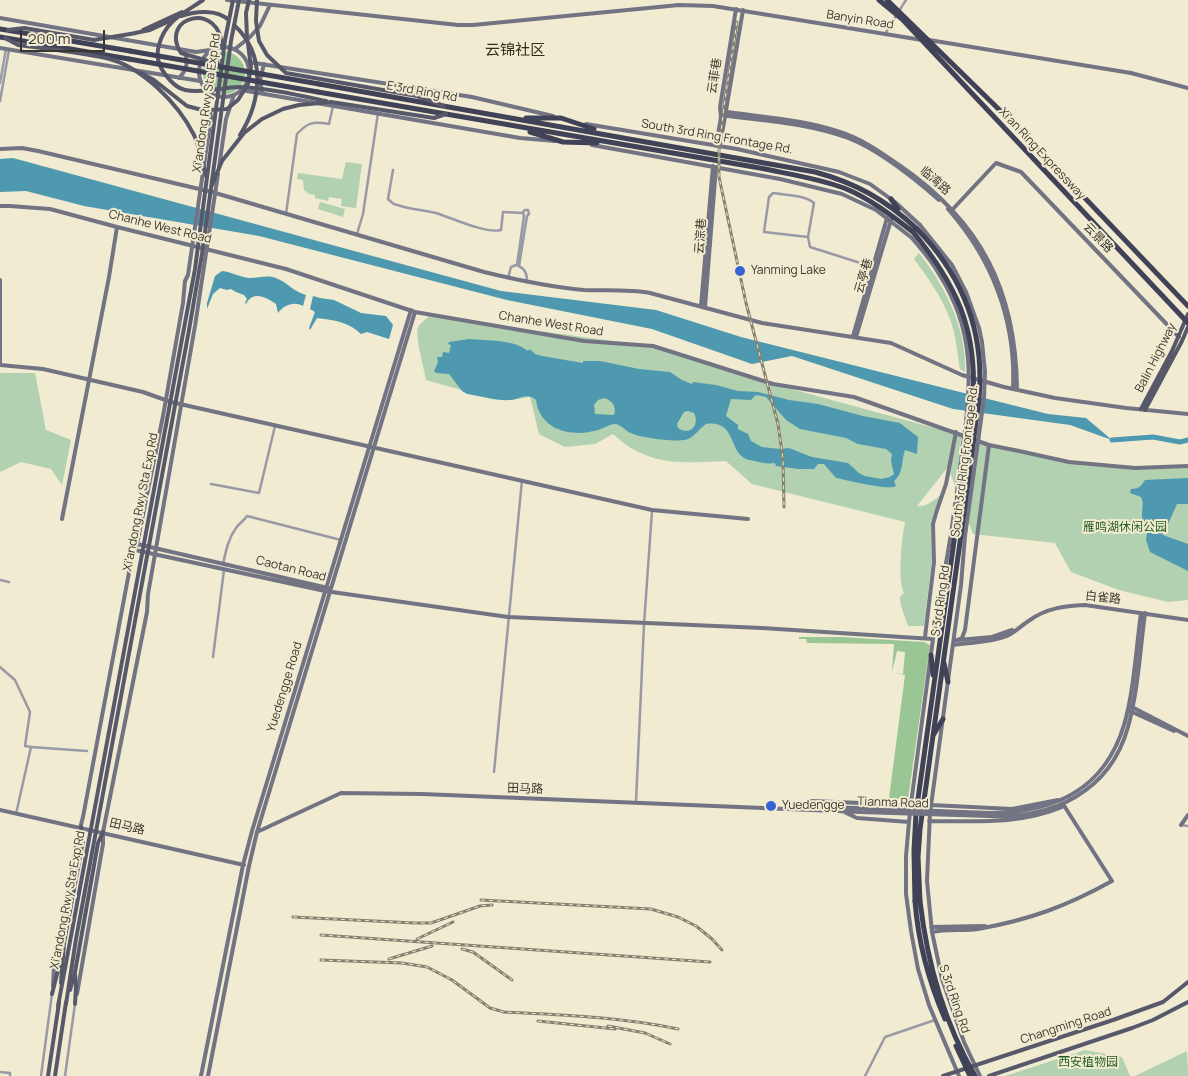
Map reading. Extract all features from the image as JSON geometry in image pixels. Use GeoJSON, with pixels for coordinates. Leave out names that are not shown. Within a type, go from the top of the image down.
{"type":"FeatureCollection","features":[{"type":"Feature","properties":{"kind":"highway","name":"Xi'an Ring Expressway"},"geometry":{"type":"LineString","coordinates":[[880,0],[902,19],[1188,325]]}},
{"type":"Feature","properties":{"kind":"highway","name":"Xi'an Ring Expressway"},"geometry":{"type":"LineString","coordinates":[[887,0],[1013,123],[1188,306]]}},
{"type":"Feature","properties":{"kind":"highway","name":"E 3rd Ring Rd"},"geometry":{"type":"LineString","coordinates":[[0,28],[618,136],[815,172],[840,179]]}},
{"type":"Feature","properties":{"kind":"highway","name":"E 3rd Ring Rd"},"geometry":{"type":"LineString","coordinates":[[2,38],[760,168],[834,184]]}},
{"type":"Feature","properties":{"kind":"highway"},"geometry":{"type":"LineString","coordinates":[[512,118],[561,118],[618,136]]}},
{"type":"Feature","properties":{"kind":"highway"},"geometry":{"type":"LineString","coordinates":[[486,121],[564,142],[614,143]]}},
{"type":"Feature","properties":{"kind":"highway","name":"S 3rd Ring Rd"},"geometry":{"type":"LineString","coordinates":[[840,179],[879,198],[903,216],[915,231]]}},
{"type":"Feature","properties":{"kind":"highway","name":"S 3rd Ring Rd"},"geometry":{"type":"LineString","coordinates":[[834,184],[877,206],[930,242],[948,266],[959,286],[967,305],[977,341],[981,379],[979,399],[958,535],[932,737],[919,848],[918,901],[939,993],[956,1039],[975,1076]]}},
{"type":"Feature","properties":{"kind":"highway"},"geometry":{"type":"LineString","coordinates":[[891,199],[903,216]]}},
{"type":"Feature","properties":{"kind":"highway"},"geometry":{"type":"LineString","coordinates":[[877,206],[887,218]]}},
{"type":"Feature","properties":{"kind":"highway","name":"S 3rd Ring Rd"},"geometry":{"type":"LineString","coordinates":[[958,535],[944,610],[916,813],[914,851],[919,933],[937,1001],[970,1076]]}},
{"type":"Feature","properties":{"kind":"highway"},"geometry":{"type":"LineString","coordinates":[[935,626],[944,610]]}},
{"type":"Feature","properties":{"kind":"highway"},"geometry":{"type":"LineString","coordinates":[[931,655],[934,683]]}},
{"type":"Feature","properties":{"kind":"highway"},"geometry":{"type":"LineString","coordinates":[[943,656],[948,682]]}},
{"type":"Feature","properties":{"kind":"highway"},"geometry":{"type":"LineString","coordinates":[[932,737],[943,719]]}},
{"type":"Feature","properties":{"kind":"main road"},"geometry":{"type":"LineString","coordinates":[[135,34],[203,0]]}},
{"type":"Feature","properties":{"kind":"main road"},"geometry":{"type":"LineString","coordinates":[[203,0],[165,28],[157,51],[162,70],[172,83],[184,90],[196,91],[251,87],[332,104],[434,118],[446,114]]}},
{"type":"Feature","properties":{"kind":"main road","name":"Xi'andong Rwy Sta Exp Rd"},"geometry":{"type":"LineString","coordinates":[[58,1006],[191,288],[222,61],[233,0]]}},
{"type":"Feature","properties":{"kind":"main road","name":"Xi'andong Rwy Sta Exp Rd"},"geometry":{"type":"LineString","coordinates":[[66,1004],[76,938],[189,330],[202,254],[231,41],[239,0]]}},
{"type":"Feature","properties":{"kind":"main road"},"geometry":{"type":"LineString","coordinates":[[2,38],[18,45],[106,58],[126,65],[154,80],[187,106],[202,110],[226,109],[238,100],[248,84],[251,67],[246,13],[249,0]]}},
{"type":"Feature","properties":{"kind":"main road"},"geometry":{"type":"LineString","coordinates":[[257,0],[256,21],[259,41],[267,55],[286,72],[417,96],[444,106]]}},
{"type":"Feature","properties":{"kind":"main road"},"geometry":{"type":"LineString","coordinates":[[8,30],[24,28],[94,40],[150,30],[190,13],[205,12],[224,16],[244,34],[254,53],[257,70],[257,84],[249,121],[234,145]]}},
{"type":"Feature","properties":{"kind":"main road"},"geometry":{"type":"LineString","coordinates":[[222,61],[220,32],[215,23],[208,18],[198,16],[190,18],[176,30],[175,38],[181,53],[239,70]]}},
{"type":"Feature","properties":{"kind":"main road"},"geometry":{"type":"LineString","coordinates":[[126,65],[162,92],[179,111],[194,136],[206,179]]}},
{"type":"Feature","properties":{"kind":"main road"},"geometry":{"type":"LineString","coordinates":[[210,189],[222,161],[244,133],[262,119],[283,109],[299,105],[332,104]]}},
{"type":"Feature","properties":{"kind":"main road","name":"Balin Highway"},"geometry":{"type":"LineString","coordinates":[[1143,410],[1179,337],[1188,314]]}},
{"type":"Feature","properties":{"kind":"main road","name":"Balin Highway"},"geometry":{"type":"LineString","coordinates":[[1143,410],[1182,341],[1188,325]]}},
{"type":"Feature","properties":{"kind":"main road"},"geometry":{"type":"LineString","coordinates":[[52,994],[64,943],[83,841],[81,827]]}},
{"type":"Feature","properties":{"kind":"main road"},"geometry":{"type":"LineString","coordinates":[[55,1076],[66,1004],[75,972],[98,843],[103,832]]}},
{"type":"Feature","properties":{"kind":"main road"},"geometry":{"type":"LineString","coordinates":[[48,1076],[58,1006],[64,943]]}},
{"type":"Feature","properties":{"kind":"main road"},"geometry":{"type":"LineString","coordinates":[[75,972],[75,1004]]}},
{"type":"Feature","properties":{"kind":"main road","name":"Changming Road"},"geometry":{"type":"LineString","coordinates":[[944,1076],[1163,1002],[1188,982]]}},
{"type":"Feature","properties":{"kind":"main road","name":"Changming Road"},"geometry":{"type":"LineString","coordinates":[[989,1076],[1132,1028],[1171,1012],[1188,1002]]}},
{"type":"Feature","properties":{"kind":"street","name":"Banyin Road"},"geometry":{"type":"LineString","coordinates":[[227,0],[458,26],[679,5],[713,6],[1131,73],[1188,88]]}},
{"type":"Feature","properties":{"kind":"street"},"geometry":{"type":"LineString","coordinates":[[885,34],[906,0]]}},
{"type":"Feature","properties":{"kind":"street"},"geometry":{"type":"LineString","coordinates":[[235,49],[260,26],[270,5]]}},
{"type":"Feature","properties":{"kind":"street","name":"云菲巷"},"geometry":{"type":"LineString","coordinates":[[718,146],[736,9]]}},
{"type":"Feature","properties":{"kind":"street","name":"云菲巷"},"geometry":{"type":"LineString","coordinates":[[723,114],[743,10]]}},
{"type":"Feature","properties":{"kind":"street"},"geometry":{"type":"LineString","coordinates":[[0,18],[196,52],[210,50],[219,46],[227,46],[241,53],[248,62],[249,76],[241,90],[234,95],[218,97],[208,92],[200,81],[198,67],[203,57],[210,50]]}},
{"type":"Feature","properties":{"kind":"street"},"geometry":{"type":"LineString","coordinates":[[0,48],[200,81]]}},
{"type":"Feature","properties":{"kind":"street"},"geometry":{"type":"LineString","coordinates":[[0,83],[8,49]]}},
{"type":"Feature","properties":{"kind":"street"},"geometry":{"type":"LineString","coordinates":[[0,100],[8,49]]}},
{"type":"Feature","properties":{"kind":"street"},"geometry":{"type":"LineString","coordinates":[[179,78],[186,72],[187,64],[185,54],[181,50]]}},
{"type":"Feature","properties":{"kind":"street","name":"South 3rd Ring Frontage Rd."},"geometry":{"type":"LineString","coordinates":[[248,62],[472,97],[595,126],[718,146],[839,172],[870,184],[891,199],[915,231],[955,304],[964,334],[969,362],[969,397],[958,535],[961,586],[929,821],[927,880],[931,927],[947,998],[980,1076]]}},
{"type":"Feature","properties":{"kind":"street"},"geometry":{"type":"LineString","coordinates":[[262,92],[260,80],[264,64]]}},
{"type":"Feature","properties":{"kind":"street","name":"South 3rd Ring Frontage Rd."},"geometry":{"type":"LineString","coordinates":[[241,90],[332,104],[520,138],[592,145],[797,182],[842,194],[915,231]]}},
{"type":"Feature","properties":{"kind":"street"},"geometry":{"type":"LineString","coordinates":[[41,1076],[54,966],[76,840],[81,827],[131,562],[137,544],[166,401],[211,117],[208,92]]}},
{"type":"Feature","properties":{"kind":"street"},"geometry":{"type":"LineString","coordinates":[[64,1076],[103,844],[103,832],[145,620],[207,247],[226,119],[234,95]]}},
{"type":"Feature","properties":{"kind":"street"},"geometry":{"type":"LineString","coordinates":[[286,214],[297,134],[302,128],[314,121],[330,124],[332,104]]}},
{"type":"Feature","properties":{"kind":"street"},"geometry":{"type":"LineString","coordinates":[[357,234],[363,214],[378,113]]}},
{"type":"Feature","properties":{"kind":"street","name":"临湾路"},"geometry":{"type":"LineString","coordinates":[[723,114],[810,127],[851,139],[914,179],[951,211],[966,226],[981,248],[1003,292],[1015,345],[1015,388]]}},
{"type":"Feature","properties":{"kind":"street"},"geometry":{"type":"LineString","coordinates":[[0,149],[22,148],[38,151],[215,193],[508,278],[583,290],[636,290],[762,323],[891,342],[962,375],[990,384],[1055,398],[1188,414]]}},
{"type":"Feature","properties":{"kind":"street","name":"云景路"},"geometry":{"type":"LineString","coordinates":[[951,211],[996,163],[1021,172],[1179,337]]}},
{"type":"Feature","properties":{"kind":"street","name":"云淙巷"},"geometry":{"type":"LineString","coordinates":[[703,307],[715,167]]}},
{"type":"Feature","properties":{"kind":"street"},"geometry":{"type":"LineString","coordinates":[[392,170],[388,198],[392,203],[434,213],[482,229],[497,231],[501,230],[503,212],[523,213],[525,210],[528,210],[518,265]]}},
{"type":"Feature","properties":{"kind":"street"},"geometry":{"type":"LineString","coordinates":[[808,238],[764,232],[769,197],[773,193],[797,196],[814,203],[808,238],[810,247],[873,266]]}},
{"type":"Feature","properties":{"kind":"street","name":"Chanhe West Road"},"geometry":{"type":"LineString","coordinates":[[0,206],[50,209],[117,227],[207,247],[286,268],[413,311],[584,341],[653,346],[773,384],[854,397],[990,444],[1069,462],[1135,468],[1188,466]]}},
{"type":"Feature","properties":{"kind":"street"},"geometry":{"type":"LineString","coordinates":[[518,265],[523,213]]}},
{"type":"Feature","properties":{"kind":"street"},"geometry":{"type":"LineString","coordinates":[[855,336],[887,218]]}},
{"type":"Feature","properties":{"kind":"street","name":"云亭巷"},"geometry":{"type":"LineString","coordinates":[[855,336],[887,218]]}},
{"type":"Feature","properties":{"kind":"street"},"geometry":{"type":"LineString","coordinates":[[62,519],[117,227]]}},
{"type":"Feature","properties":{"kind":"street"},"geometry":{"type":"LineString","coordinates":[[508,278],[511,267],[518,265]]}},
{"type":"Feature","properties":{"kind":"street"},"geometry":{"type":"LineString","coordinates":[[518,265],[527,274],[527,282]]}},
{"type":"Feature","properties":{"kind":"street"},"geometry":{"type":"LineString","coordinates":[[0,280],[0,365],[43,369],[143,392],[166,401],[652,510],[748,519]]}},
{"type":"Feature","properties":{"kind":"street","name":"Yuedengge Road"},"geometry":{"type":"LineString","coordinates":[[201,1076],[243,865],[263,790],[413,311]]}},
{"type":"Feature","properties":{"kind":"street","name":"Yuedengge Road"},"geometry":{"type":"LineString","coordinates":[[208,1076],[257,832],[375,448],[413,311]]}},
{"type":"Feature","properties":{"kind":"street"},"geometry":{"type":"LineString","coordinates":[[212,484],[259,493],[275,424]]}},
{"type":"Feature","properties":{"kind":"street"},"geometry":{"type":"LineString","coordinates":[[925,637],[934,562],[933,524],[946,484],[956,432]]}},
{"type":"Feature","properties":{"kind":"street"},"geometry":{"type":"LineString","coordinates":[[953,643],[962,638],[965,630],[990,444]]}},
{"type":"Feature","properties":{"kind":"street"},"geometry":{"type":"LineString","coordinates":[[494,772],[522,480]]}},
{"type":"Feature","properties":{"kind":"street"},"geometry":{"type":"LineString","coordinates":[[636,804],[644,624],[652,510]]}},
{"type":"Feature","properties":{"kind":"street"},"geometry":{"type":"LineString","coordinates":[[223,564],[227,544],[236,526],[247,516],[341,540]]}},
{"type":"Feature","properties":{"kind":"street","name":"South 3rd Ring Frontage Rd."},"geometry":{"type":"LineString","coordinates":[[958,535],[935,626],[909,822],[906,856],[906,894],[918,969],[935,1020],[959,1076]]}},
{"type":"Feature","properties":{"kind":"street","name":"Caotan Road"},"geometry":{"type":"LineString","coordinates":[[137,544],[326,589],[331,592]]}},
{"type":"Feature","properties":{"kind":"street","name":"Caotan Road"},"geometry":{"type":"LineString","coordinates":[[135,550],[326,589]]}},
{"type":"Feature","properties":{"kind":"street"},"geometry":{"type":"LineString","coordinates":[[213,657],[224,569]]}},
{"type":"Feature","properties":{"kind":"street"},"geometry":{"type":"LineString","coordinates":[[0,580],[9,582]]}},
{"type":"Feature","properties":{"kind":"street"},"geometry":{"type":"LineString","coordinates":[[331,592],[508,617],[925,637],[934,639]]}},
{"type":"Feature","properties":{"kind":"street","name":"白雀路"},"geometry":{"type":"LineString","coordinates":[[953,643],[979,643],[1007,635],[1043,612],[1055,607],[1085,605],[1188,620]]}},
{"type":"Feature","properties":{"kind":"street","name":"Tianma Road"},"geometry":{"type":"LineString","coordinates":[[805,806],[1018,816],[1064,805],[1089,789],[1105,772],[1117,754],[1128,728],[1129,708],[1143,613]]}},
{"type":"Feature","properties":{"kind":"street"},"geometry":{"type":"LineString","coordinates":[[0,667],[15,680],[30,712],[25,746],[87,751]]}},
{"type":"Feature","properties":{"kind":"street"},"geometry":{"type":"LineString","coordinates":[[1129,708],[1188,736]]}},
{"type":"Feature","properties":{"kind":"street","name":"Tianma Road"},"geometry":{"type":"LineString","coordinates":[[989,814],[1014,813],[1051,805],[1084,787],[1101,770],[1112,752],[1129,708]]}},
{"type":"Feature","properties":{"kind":"street"},"geometry":{"type":"LineString","coordinates":[[16,814],[31,747]]}},
{"type":"Feature","properties":{"kind":"street","name":"田马路"},"geometry":{"type":"LineString","coordinates":[[257,832],[341,794],[422,794],[636,804],[800,809]]}},
{"type":"Feature","properties":{"kind":"street"},"geometry":{"type":"LineString","coordinates":[[931,805],[1012,809],[1065,799]]}},
{"type":"Feature","properties":{"kind":"street"},"geometry":{"type":"LineString","coordinates":[[800,809],[811,802],[911,806]]}},
{"type":"Feature","properties":{"kind":"street"},"geometry":{"type":"LineString","coordinates":[[929,821],[1010,820],[1047,814],[1064,805],[1112,881],[1088,895],[1054,910],[1021,920],[970,930],[932,932]]}},
{"type":"Feature","properties":{"kind":"street","name":"Tianma Road"},"geometry":{"type":"LineString","coordinates":[[800,809],[860,810]]}},
{"type":"Feature","properties":{"kind":"street","name":"田马路"},"geometry":{"type":"LineString","coordinates":[[0,810],[249,866]]}},
{"type":"Feature","properties":{"kind":"street"},"geometry":{"type":"LineString","coordinates":[[842,811],[857,818],[909,822]]}},
{"type":"Feature","properties":{"kind":"street"},"geometry":{"type":"LineString","coordinates":[[1188,814],[1181,825],[1188,826]]}},
{"type":"Feature","properties":{"kind":"street"},"geometry":{"type":"LineString","coordinates":[[931,927],[992,926]]}},
{"type":"Feature","properties":{"kind":"street"},"geometry":{"type":"LineString","coordinates":[[865,1076],[885,1037],[935,1020]]}},
{"type":"Feature","properties":{"kind":"street"},"geometry":{"type":"LineString","coordinates":[[0,1072],[10,1074],[10,1076]]}},
{"type":"Feature","properties":{"kind":"green space"},"geometry":{"type":"Polygon","coordinates":[[[228,52],[236,55],[242,61],[245,73],[242,85],[236,91],[220,94],[212,91],[206,85],[203,69],[206,61],[212,55],[228,52]]]}},
{"type":"Feature","properties":{"kind":"green space"},"geometry":{"type":"Polygon","coordinates":[[[346,162],[362,164],[356,208],[341,206],[342,199],[329,197],[328,201],[315,198],[315,195],[309,194],[304,190],[303,180],[297,179],[298,173],[342,179],[346,162]]]}},
{"type":"Feature","properties":{"kind":"green space"},"geometry":{"type":"Polygon","coordinates":[[[320,202],[345,209],[343,217],[318,209],[320,202]]]}},
{"type":"Feature","properties":{"kind":"green space"},"geometry":{"type":"Polygon","coordinates":[[[919,253],[946,294],[958,324],[965,356],[965,372],[960,369],[954,331],[947,311],[914,259],[919,253]]]}},
{"type":"Feature","properties":{"kind":"green space","name":"雁鸣湖休闲公园"},"geometry":{"type":"Polygon","coordinates":[[[429,316],[650,346],[773,384],[1019,451],[1069,462],[1135,468],[1188,466],[1188,600],[1168,602],[1119,590],[1071,572],[1055,543],[973,534],[948,467],[917,506],[926,505],[941,495],[931,525],[932,560],[924,626],[908,626],[900,601],[900,597],[904,593],[900,569],[905,522],[752,484],[726,461],[680,462],[653,458],[626,445],[613,434],[595,444],[565,447],[539,434],[530,397],[511,400],[465,391],[426,380],[417,332],[420,325],[429,316]]]}},
{"type":"Feature","properties":{"kind":"green space"},"geometry":{"type":"Polygon","coordinates":[[[0,373],[35,373],[46,430],[71,440],[62,485],[51,469],[21,462],[0,472],[0,373]]]}},
{"type":"Feature","properties":{"kind":"green space"},"geometry":{"type":"Polygon","coordinates":[[[799,637],[841,637],[924,642],[930,645],[908,799],[889,798],[905,675],[892,672],[894,644],[807,643],[806,639],[799,639],[799,637]],[[897,651],[892,672],[903,674],[905,652],[897,651]]]}},
{"type":"Feature","properties":{"kind":"green space","name":"西安植物园"},"geometry":{"type":"Polygon","coordinates":[[[1085,1050],[1122,1057],[1130,1076],[1005,1076],[1085,1050]]]}},
{"type":"Feature","properties":{"kind":"green space","name":"西安植物园"},"geometry":{"type":"Polygon","coordinates":[[[1187,1051],[1188,1076],[1135,1076],[1187,1051]]]}},
{"type":"Feature","properties":{"kind":"water"},"geometry":{"type":"Polygon","coordinates":[[[13,158],[501,291],[656,310],[741,337],[1048,414],[1086,418],[1112,440],[1070,425],[953,409],[792,356],[752,364],[652,329],[507,300],[259,236],[84,206],[26,191],[0,192],[0,159],[13,158]]]}},
{"type":"Feature","properties":{"kind":"water"},"geometry":{"type":"Polygon","coordinates":[[[222,271],[247,278],[267,276],[278,279],[306,295],[303,306],[289,305],[278,313],[276,304],[264,297],[252,297],[246,304],[247,299],[244,295],[231,289],[220,288],[213,294],[207,309],[215,276],[222,271]]]}},
{"type":"Feature","properties":{"kind":"water"},"geometry":{"type":"Polygon","coordinates":[[[313,296],[334,300],[361,313],[386,316],[393,325],[389,339],[367,332],[361,334],[346,324],[317,318],[310,330],[315,312],[310,309],[313,296]]]}},
{"type":"Feature","properties":{"kind":"water"},"geometry":{"type":"Polygon","coordinates":[[[469,339],[508,342],[528,351],[530,349],[535,354],[542,356],[583,363],[583,361],[600,361],[639,369],[670,372],[692,384],[693,382],[716,385],[738,391],[758,392],[900,423],[918,437],[917,454],[905,450],[901,471],[894,481],[896,486],[885,487],[836,478],[824,464],[818,464],[814,469],[798,469],[744,458],[739,454],[727,431],[722,426],[715,424],[706,424],[691,438],[683,440],[638,436],[616,424],[587,432],[563,431],[555,428],[543,418],[536,400],[530,396],[505,400],[467,394],[462,391],[449,374],[436,373],[434,371],[438,362],[437,357],[442,357],[443,352],[449,353],[451,345],[448,344],[449,342],[469,339]],[[756,395],[751,400],[731,399],[726,416],[738,425],[738,429],[748,434],[751,441],[762,447],[789,448],[812,457],[848,463],[865,476],[881,479],[894,474],[891,461],[892,454],[886,449],[858,444],[846,438],[800,429],[786,420],[766,397],[756,395]],[[604,398],[598,400],[594,405],[595,414],[614,415],[615,409],[613,404],[604,398]],[[684,412],[677,424],[678,428],[686,431],[695,426],[696,418],[694,413],[684,412]]]}},
{"type":"Feature","properties":{"kind":"water"},"geometry":{"type":"Polygon","coordinates":[[[1188,478],[1188,504],[1177,504],[1168,524],[1143,521],[1141,497],[1130,493],[1131,489],[1140,487],[1145,480],[1188,478]]]}},
{"type":"Feature","properties":{"kind":"water"},"geometry":{"type":"Polygon","coordinates":[[[1148,526],[1155,526],[1161,529],[1163,535],[1188,544],[1188,571],[1150,552],[1146,540],[1148,526]]]}},
{"type":"Feature","properties":{"kind":"waterway"},"geometry":{"type":"LineString","coordinates":[[1112,440],[1153,437],[1180,442],[1188,440]]}},
{"type":"Feature","properties":{"kind":"railway"},"geometry":{"type":"LineString","coordinates":[[737,22],[724,106],[719,150],[719,177],[746,303],[778,424],[783,459],[784,507]]}},
{"type":"Feature","properties":{"kind":"railway"},"geometry":{"type":"LineString","coordinates":[[481,900],[651,909],[678,917],[696,926],[722,950]]}},
{"type":"Feature","properties":{"kind":"railway"},"geometry":{"type":"LineString","coordinates":[[293,917],[431,923],[480,906],[492,905]]}},
{"type":"Feature","properties":{"kind":"railway"},"geometry":{"type":"LineString","coordinates":[[417,939],[453,922]]}},
{"type":"Feature","properties":{"kind":"railway"},"geometry":{"type":"LineString","coordinates":[[321,935],[710,962]]}},
{"type":"Feature","properties":{"kind":"railway"},"geometry":{"type":"LineString","coordinates":[[389,959],[432,946]]}},
{"type":"Feature","properties":{"kind":"railway"},"geometry":{"type":"LineString","coordinates":[[462,949],[473,952],[512,980]]}},
{"type":"Feature","properties":{"kind":"railway"},"geometry":{"type":"LineString","coordinates":[[321,960],[402,963],[427,967],[452,980],[490,1008],[504,1012],[613,1019],[678,1029]]}},
{"type":"Feature","properties":{"kind":"railway"},"geometry":{"type":"LineString","coordinates":[[538,1021],[615,1029]]}},
{"type":"Feature","properties":{"kind":"railway"},"geometry":{"type":"LineString","coordinates":[[608,1026],[645,1033],[670,1044]]}},
{"type":"Feature","properties":{"kind":"place","name":"Yanming Lake"},"geometry":{"type":"Point","coordinates":[740,271]}},
{"type":"Feature","properties":{"kind":"place","name":"Yuedengge"},"geometry":{"type":"Point","coordinates":[771,806]}},
{"type":"Feature","properties":{"kind":"district","name":"云锦社区"},"geometry":{"type":"Point","coordinates":[515,51]}}]}
